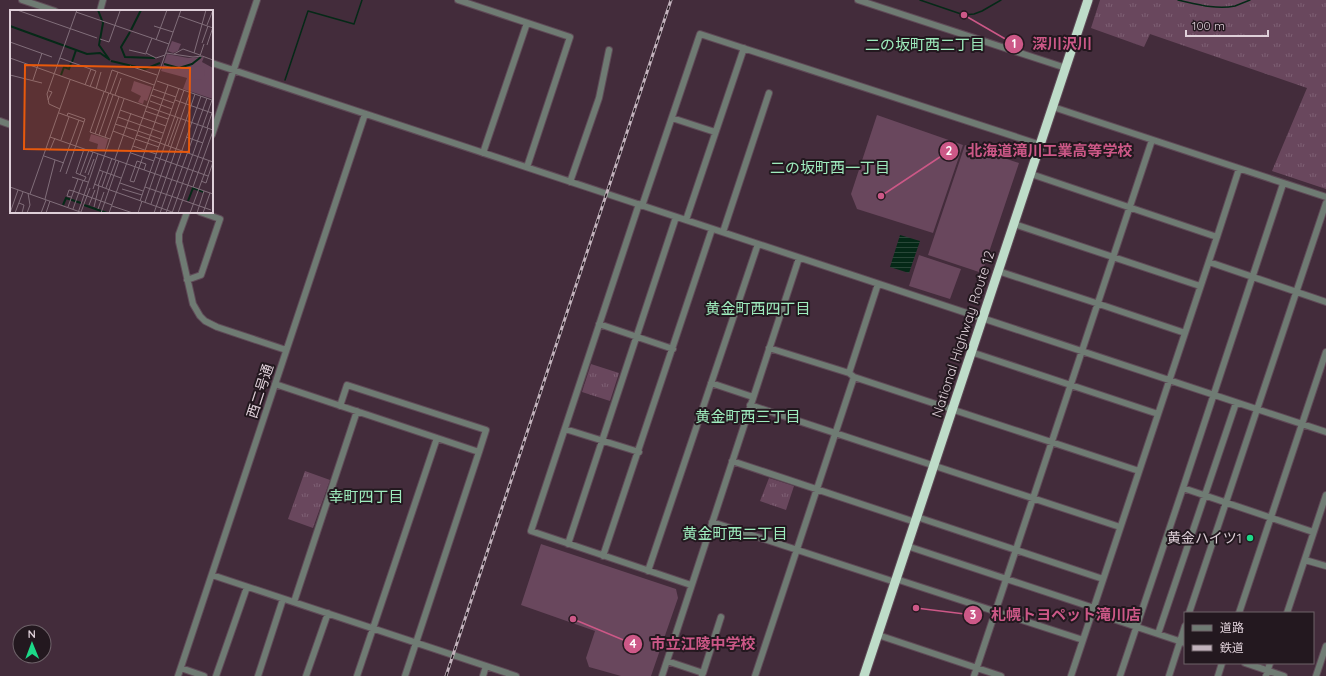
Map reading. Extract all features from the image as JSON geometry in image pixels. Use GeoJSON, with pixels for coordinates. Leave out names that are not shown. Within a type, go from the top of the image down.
{"type":"FeatureCollection","features":[{"type":"Feature","properties":{"kind":"highway","name":"National Highway Route 12"},"geometry":{"type":"LineString","coordinates":[[864,676],[1088,0]]}},
{"type":"Feature","properties":{"kind":"street"},"geometry":{"type":"LineString","coordinates":[[22,0],[52,10]]}},
{"type":"Feature","properties":{"kind":"street"},"geometry":{"type":"LineString","coordinates":[[100,10],[103,0]]}},
{"type":"Feature","properties":{"kind":"street"},"geometry":{"type":"LineString","coordinates":[[213,132],[257,0]]}},
{"type":"Feature","properties":{"kind":"street"},"geometry":{"type":"LineString","coordinates":[[458,0],[570,37],[527,167]]}},
{"type":"Feature","properties":{"kind":"street"},"geometry":{"type":"LineString","coordinates":[[858,0],[1066,68]]}},
{"type":"Feature","properties":{"kind":"street"},"geometry":{"type":"LineString","coordinates":[[483,154],[527,24]]}},
{"type":"Feature","properties":{"kind":"street"},"geometry":{"type":"LineString","coordinates":[[692,585],[531,531],[599,324],[700,34],[1041,145]]}},
{"type":"Feature","properties":{"kind":"street"},"geometry":{"type":"LineString","coordinates":[[686,220],[744,48]]}},
{"type":"Feature","properties":{"kind":"street"},"geometry":{"type":"LineString","coordinates":[[570,182],[599,98],[609,50]]}},
{"type":"Feature","properties":{"kind":"street"},"geometry":{"type":"LineString","coordinates":[[213,63],[1326,432]]}},
{"type":"Feature","properties":{"kind":"street"},"geometry":{"type":"LineString","coordinates":[[723,232],[769,93]]}},
{"type":"Feature","properties":{"kind":"street"},"geometry":{"type":"LineString","coordinates":[[1053,107],[1326,197]]}},
{"type":"Feature","properties":{"kind":"street","name":"西二号通"},"geometry":{"type":"LineString","coordinates":[[178,676],[365,114]]}},
{"type":"Feature","properties":{"kind":"street"},"geometry":{"type":"LineString","coordinates":[[672,118],[715,132]]}},
{"type":"Feature","properties":{"kind":"street"},"geometry":{"type":"LineString","coordinates":[[0,121],[10,125]]}},
{"type":"Feature","properties":{"kind":"street"},"geometry":{"type":"LineString","coordinates":[[974,676],[1131,208],[1152,140]]}},
{"type":"Feature","properties":{"kind":"street"},"geometry":{"type":"LineString","coordinates":[[1071,676],[1239,169]]}},
{"type":"Feature","properties":{"kind":"street"},"geometry":{"type":"LineString","coordinates":[[1031,174],[1217,237]]}},
{"type":"Feature","properties":{"kind":"street"},"geometry":{"type":"LineString","coordinates":[[1120,676],[1283,184]]}},
{"type":"Feature","properties":{"kind":"street"},"geometry":{"type":"LineString","coordinates":[[1189,612],[1326,203]]}},
{"type":"Feature","properties":{"kind":"street"},"geometry":{"type":"LineString","coordinates":[[187,213],[179,234],[179,242],[193,304],[200,316],[217,327],[286,350]]}},
{"type":"Feature","properties":{"kind":"street"},"geometry":{"type":"LineString","coordinates":[[187,280],[201,275],[220,219],[203,213]]}},
{"type":"Feature","properties":{"kind":"street"},"geometry":{"type":"LineString","coordinates":[[568,544],[676,217]]}},
{"type":"Feature","properties":{"kind":"street"},"geometry":{"type":"LineString","coordinates":[[1014,224],[1200,286]]}},
{"type":"Feature","properties":{"kind":"street"},"geometry":{"type":"LineString","coordinates":[[603,556],[639,452],[712,229]]}},
{"type":"Feature","properties":{"kind":"street"},"geometry":{"type":"LineString","coordinates":[[648,571],[758,244]]}},
{"type":"Feature","properties":{"kind":"street"},"geometry":{"type":"LineString","coordinates":[[662,676],[799,258]]}},
{"type":"Feature","properties":{"kind":"street"},"geometry":{"type":"LineString","coordinates":[[1209,262],[1326,302]]}},
{"type":"Feature","properties":{"kind":"street"},"geometry":{"type":"LineString","coordinates":[[998,271],[1185,333]]}},
{"type":"Feature","properties":{"kind":"street"},"geometry":{"type":"LineString","coordinates":[[755,676],[836,433],[878,284]]}},
{"type":"Feature","properties":{"kind":"street"},"geometry":{"type":"LineString","coordinates":[[599,324],[673,349]]}},
{"type":"Feature","properties":{"kind":"street"},"geometry":{"type":"LineString","coordinates":[[769,348],[1140,471]]}},
{"type":"Feature","properties":{"kind":"street"},"geometry":{"type":"LineString","coordinates":[[971,352],[1158,414]]}},
{"type":"Feature","properties":{"kind":"street"},"geometry":{"type":"LineString","coordinates":[[1240,612],[1326,352]]}},
{"type":"Feature","properties":{"kind":"street"},"geometry":{"type":"LineString","coordinates":[[711,383],[753,397]]}},
{"type":"Feature","properties":{"kind":"street"},"geometry":{"type":"LineString","coordinates":[[275,384],[479,452]]}},
{"type":"Feature","properties":{"kind":"street"},"geometry":{"type":"LineString","coordinates":[[340,406],[347,385],[486,430],[405,676]]}},
{"type":"Feature","properties":{"kind":"street"},"geometry":{"type":"LineString","coordinates":[[1158,634],[1236,403]]}},
{"type":"Feature","properties":{"kind":"street"},"geometry":{"type":"LineString","coordinates":[[750,405],[1120,527]]}},
{"type":"Feature","properties":{"kind":"street"},"geometry":{"type":"LineString","coordinates":[[294,602],[357,411]]}},
{"type":"Feature","properties":{"kind":"street"},"geometry":{"type":"LineString","coordinates":[[565,429],[639,452]]}},
{"type":"Feature","properties":{"kind":"street"},"geometry":{"type":"LineString","coordinates":[[357,676],[437,438]]}},
{"type":"Feature","properties":{"kind":"street"},"geometry":{"type":"LineString","coordinates":[[732,461],[1103,579]]}},
{"type":"Feature","properties":{"kind":"street"},"geometry":{"type":"LineString","coordinates":[[1183,488],[1313,532]]}},
{"type":"Feature","properties":{"kind":"street"},"geometry":{"type":"LineString","coordinates":[[1287,612],[1326,495]]}},
{"type":"Feature","properties":{"kind":"street"},"geometry":{"type":"LineString","coordinates":[[712,522],[797,550],[996,611],[1083,640]]}},
{"type":"Feature","properties":{"kind":"street"},"geometry":{"type":"LineString","coordinates":[[907,546],[1006,579],[1182,643]]}},
{"type":"Feature","properties":{"kind":"street"},"geometry":{"type":"LineString","coordinates":[[1305,560],[1326,566]]}},
{"type":"Feature","properties":{"kind":"street"},"geometry":{"type":"LineString","coordinates":[[212,576],[516,676]]}},
{"type":"Feature","properties":{"kind":"street"},"geometry":{"type":"LineString","coordinates":[[216,676],[247,587]]}},
{"type":"Feature","properties":{"kind":"street"},"geometry":{"type":"LineString","coordinates":[[258,676],[283,599]]}},
{"type":"Feature","properties":{"kind":"street"},"geometry":{"type":"LineString","coordinates":[[306,676],[328,613]]}},
{"type":"Feature","properties":{"kind":"street"},"geometry":{"type":"LineString","coordinates":[[667,661],[702,674],[721,617]]}},
{"type":"Feature","properties":{"kind":"street"},"geometry":{"type":"LineString","coordinates":[[1169,676],[1182,643],[1184,632]]}},
{"type":"Feature","properties":{"kind":"street"},"geometry":{"type":"LineString","coordinates":[[878,635],[1001,676]]}},
{"type":"Feature","properties":{"kind":"street"},"geometry":{"type":"LineString","coordinates":[[1316,676],[1326,646]]}},
{"type":"Feature","properties":{"kind":"street"},"geometry":{"type":"LineString","coordinates":[[1218,676],[1222,664]]}},
{"type":"Feature","properties":{"kind":"street"},"geometry":{"type":"LineString","coordinates":[[1247,664],[1267,673],[1284,676]]}},
{"type":"Feature","properties":{"kind":"street"},"geometry":{"type":"LineString","coordinates":[[483,676],[486,666]]}},
{"type":"Feature","properties":{"kind":"street"},"geometry":{"type":"LineString","coordinates":[[181,668],[204,676]]}},
{"type":"Feature","properties":{"kind":"green space"},"geometry":{"type":"Polygon","coordinates":[[[1100,0],[1326,0],[1326,189],[1272,171],[1307,88],[1150,34],[1144,47],[1091,28],[1100,0]]]}},
{"type":"Feature","properties":{"kind":"green space"},"geometry":{"type":"Polygon","coordinates":[[[877,115],[963,145],[933,233],[857,209],[851,194],[877,115]]]}},
{"type":"Feature","properties":{"kind":"green space"},"geometry":{"type":"Polygon","coordinates":[[[965,145],[1019,163],[982,273],[928,255],[965,145]]]}},
{"type":"Feature","properties":{"kind":"green space"},"geometry":{"type":"Polygon","coordinates":[[[919,255],[961,269],[950,299],[909,286],[919,255]]]}},
{"type":"Feature","properties":{"kind":"green space"},"geometry":{"type":"Polygon","coordinates":[[[591,364],[619,373],[610,401],[582,392],[591,364]]]}},
{"type":"Feature","properties":{"kind":"green space"},"geometry":{"type":"Polygon","coordinates":[[[305,471],[330,480],[313,528],[288,519],[305,471]]]}},
{"type":"Feature","properties":{"kind":"green space"},"geometry":{"type":"Polygon","coordinates":[[[769,478],[794,486],[786,510],[760,501],[769,478]]]}},
{"type":"Feature","properties":{"kind":"green space"},"geometry":{"type":"Polygon","coordinates":[[[541,544],[676,589],[678,598],[651,676],[621,676],[589,667],[586,658],[595,631],[521,605],[541,544]]]}},
{"type":"Feature","properties":{"kind":"shaded area"},"geometry":{"type":"Polygon","coordinates":[[[900,235],[920,241],[909,273],[890,267],[900,235]]]}},
{"type":"Feature","properties":{"kind":"waterway"},"geometry":{"type":"LineString","coordinates":[[285,80],[308,11],[354,24],[362,0]]}},
{"type":"Feature","properties":{"kind":"waterway"},"geometry":{"type":"LineString","coordinates":[[920,0],[964,15],[982,11],[1001,0]]}},
{"type":"Feature","properties":{"kind":"waterway"},"geometry":{"type":"LineString","coordinates":[[1178,0],[1206,6],[1221,7],[1235,6],[1250,0]]}},
{"type":"Feature","properties":{"kind":"railway"},"geometry":{"type":"LineString","coordinates":[[446,676],[671,0]]}},
{"type":"Feature","properties":{"kind":"place","name":"深川沢川"},"geometry":{"type":"Point","coordinates":[964,15]}},
{"type":"Feature","properties":{"kind":"place","name":"北海道滝川工業高等学校"},"geometry":{"type":"Point","coordinates":[881,196]}},
{"type":"Feature","properties":{"kind":"place","name":"黄金ハイツ1"},"geometry":{"type":"Point","coordinates":[1250,538]}},
{"type":"Feature","properties":{"kind":"place","name":"札幌トヨペット滝川店"},"geometry":{"type":"Point","coordinates":[916,608]}},
{"type":"Feature","properties":{"kind":"place","name":"市立江陵中学校"},"geometry":{"type":"Point","coordinates":[573,619]}},
{"type":"Feature","properties":{"kind":"district","name":"二の坂町西二丁目"},"geometry":{"type":"Point","coordinates":[925,44]}},
{"type":"Feature","properties":{"kind":"district","name":"二の坂町西一丁目"},"geometry":{"type":"Point","coordinates":[830,167]}},
{"type":"Feature","properties":{"kind":"district","name":"黄金町西四丁目"},"geometry":{"type":"Point","coordinates":[758,308]}},
{"type":"Feature","properties":{"kind":"district","name":"黄金町西三丁目"},"geometry":{"type":"Point","coordinates":[748,416]}},
{"type":"Feature","properties":{"kind":"district","name":"幸町四丁目"},"geometry":{"type":"Point","coordinates":[366,496]}},
{"type":"Feature","properties":{"kind":"district","name":"黄金町西二丁目"},"geometry":{"type":"Point","coordinates":[735,533]}}]}
